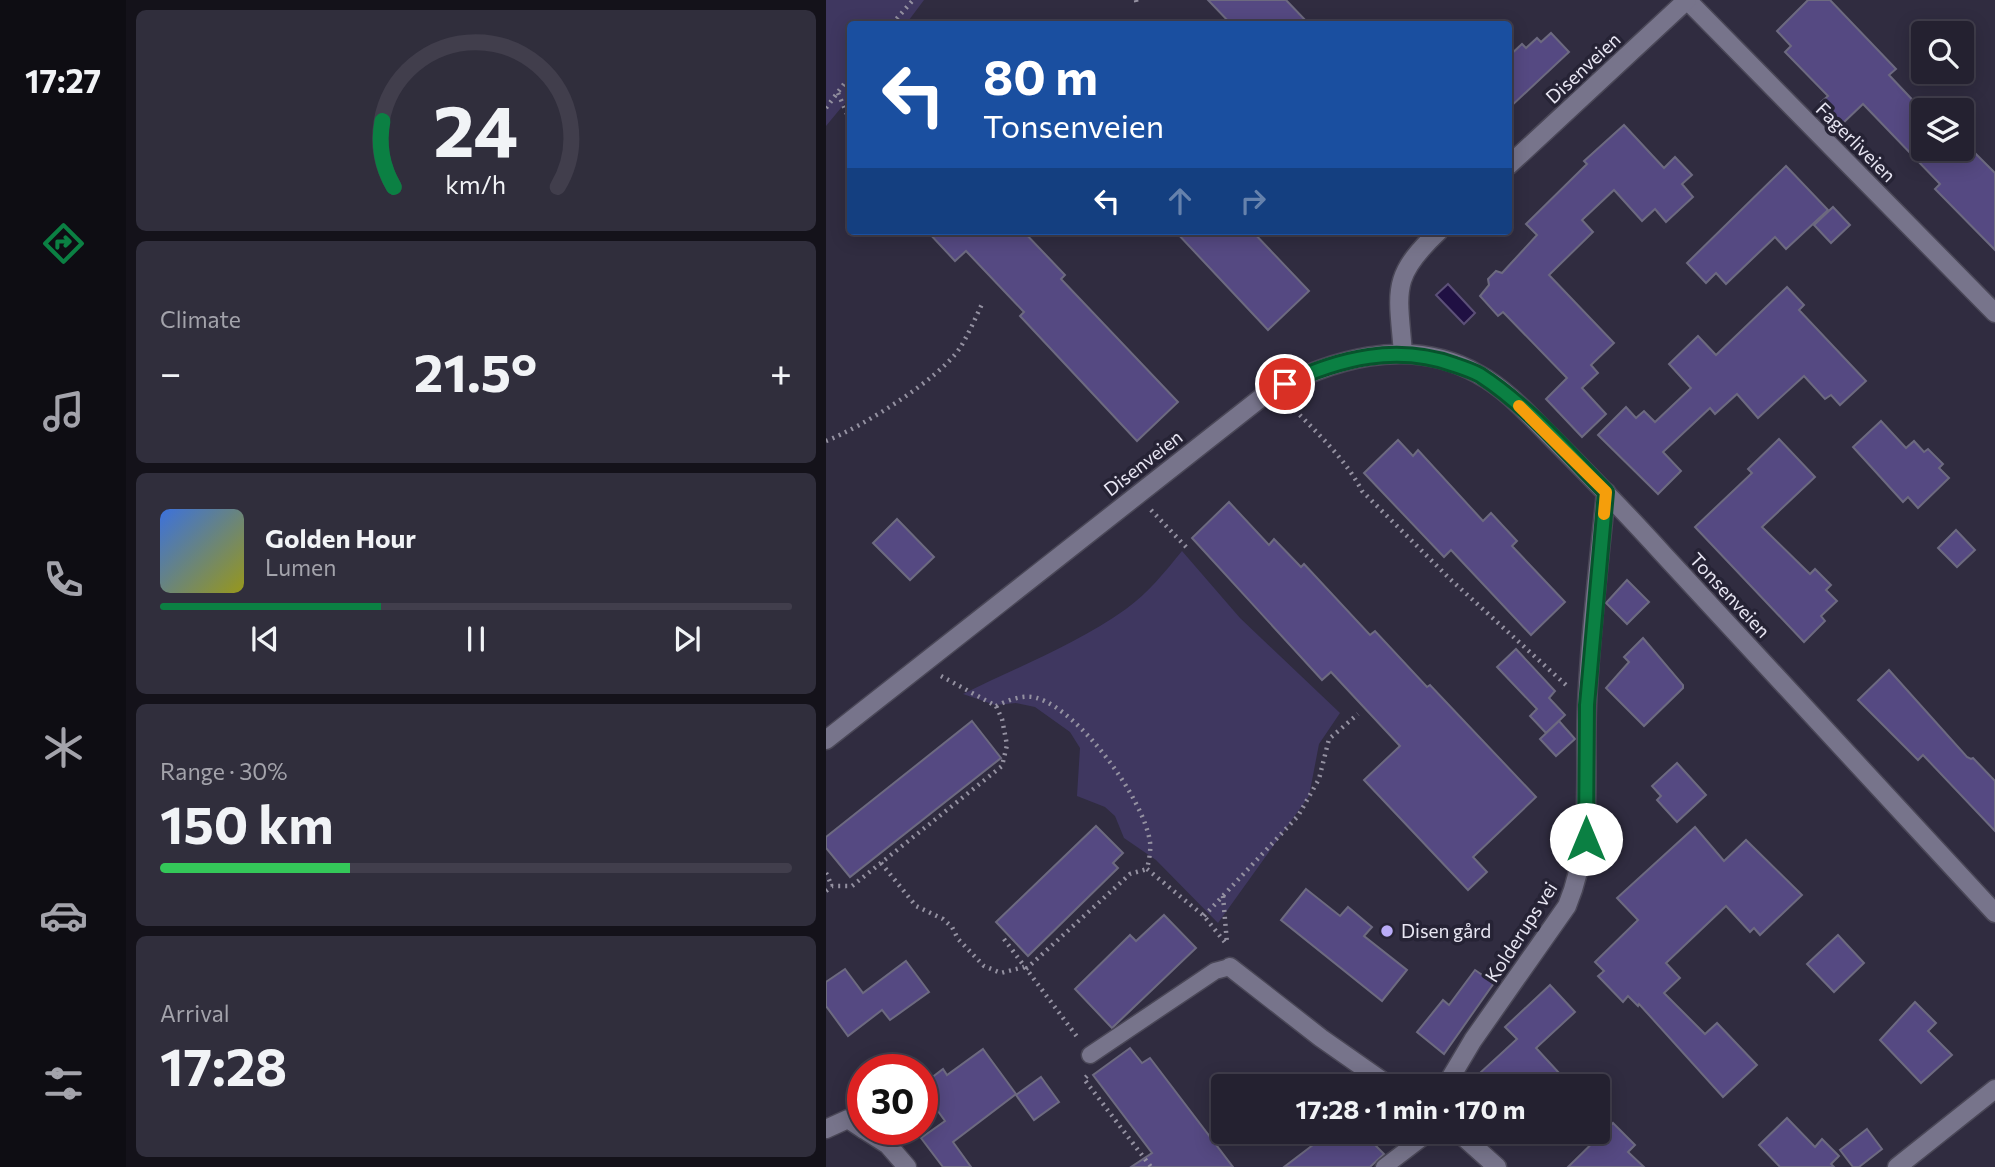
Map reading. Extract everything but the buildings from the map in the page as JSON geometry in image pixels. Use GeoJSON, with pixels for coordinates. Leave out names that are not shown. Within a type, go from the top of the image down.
{"type":"FeatureCollection","features":[{"type":"Feature","properties":{"kind":"street","name":"Disenveien"},"geometry":{"type":"LineString","coordinates":[[1512,162],[1687,0]]}},
{"type":"Feature","properties":{"kind":"street","name":"Fagerliveien"},"geometry":{"type":"LineString","coordinates":[[1687,0],[1995,313]]}},
{"type":"Feature","properties":{"kind":"street"},"geometry":{"type":"LineString","coordinates":[[1403,353],[1399,284],[1411,260],[1435,235]]}},
{"type":"Feature","properties":{"kind":"street","name":"Disenveien"},"geometry":{"type":"LineString","coordinates":[[826,740],[1262,397],[1334,363],[1365,356],[1403,353]]}},
{"type":"Feature","properties":{"kind":"street","name":"Tonsenveien"},"geometry":{"type":"LineString","coordinates":[[1403,353],[1443,361],[1478,374],[1513,400],[1606,492],[1995,912]]}},
{"type":"Feature","properties":{"kind":"street","name":"Kolderups vei"},"geometry":{"type":"LineString","coordinates":[[1453,1074],[1473,1040],[1567,906],[1576,884],[1586,839],[1587,705],[1606,492]]}},
{"type":"Feature","properties":{"kind":"street"},"geometry":{"type":"LineString","coordinates":[[1230,967],[1321,1038],[1372,1074]]}},
{"type":"Feature","properties":{"kind":"street"},"geometry":{"type":"LineString","coordinates":[[1897,1167],[1995,1090]]}},
{"type":"Feature","properties":{"kind":"street"},"geometry":{"type":"LineString","coordinates":[[826,1129],[847,1119]]}},
{"type":"Feature","properties":{"kind":"street"},"geometry":{"type":"LineString","coordinates":[[1471,1144],[1497,1167]]}},
{"type":"Feature","properties":{"kind":"street"},"geometry":{"type":"LineString","coordinates":[[888,1145],[907,1167]]}},
{"type":"Feature","properties":{"kind":"lane"},"geometry":{"type":"LineString","coordinates":[[1090,1055],[1215,971],[1230,967]]}},
{"type":"Feature","properties":{"kind":"lane"},"geometry":{"type":"LineString","coordinates":[[1384,1167],[1414,1144]]}},
{"type":"Feature","properties":{"kind":"path"},"geometry":{"type":"LineString","coordinates":[[895,21],[913,0]]}},
{"type":"Feature","properties":{"kind":"path"},"geometry":{"type":"LineString","coordinates":[[826,108],[847,80]]}},
{"type":"Feature","properties":{"kind":"path"},"geometry":{"type":"LineString","coordinates":[[838,92],[847,114]]}},
{"type":"Feature","properties":{"kind":"path"},"geometry":{"type":"LineString","coordinates":[[826,441],[884,410],[935,373],[959,350],[982,304]]}},
{"type":"Feature","properties":{"kind":"path"},"geometry":{"type":"LineString","coordinates":[[1289,404],[1354,475],[1362,491],[1450,579],[1587,705]]}},
{"type":"Feature","properties":{"kind":"path"},"geometry":{"type":"LineString","coordinates":[[1159,519],[1187,548]]}},
{"type":"Feature","properties":{"kind":"path"},"geometry":{"type":"LineString","coordinates":[[826,891],[832,886],[852,886],[1002,766],[1007,745],[1002,719],[996,706],[957,686],[924,664]]}},
{"type":"Feature","properties":{"kind":"path"},"geometry":{"type":"LineString","coordinates":[[996,706],[1012,698],[1036,697],[1060,710],[1087,734],[1119,776],[1143,821],[1150,841],[1147,869]]}},
{"type":"Feature","properties":{"kind":"path"},"geometry":{"type":"LineString","coordinates":[[1204,916],[1298,816],[1318,779],[1329,739],[1358,714]]}},
{"type":"Feature","properties":{"kind":"path"},"geometry":{"type":"LineString","coordinates":[[881,863],[916,906],[943,919],[984,966],[1001,973],[1025,968],[1129,874],[1147,869]]}},
{"type":"Feature","properties":{"kind":"path"},"geometry":{"type":"LineString","coordinates":[[1147,869],[1204,916],[1227,943]]}},
{"type":"Feature","properties":{"kind":"path"},"geometry":{"type":"LineString","coordinates":[[826,873],[832,886]]}},
{"type":"Feature","properties":{"kind":"path"},"geometry":{"type":"LineString","coordinates":[[1223,895],[1230,967]]}},
{"type":"Feature","properties":{"kind":"path"},"geometry":{"type":"LineString","coordinates":[[1004,939],[1090,1055],[1096,1069],[1084,1079],[1151,1167]]}},
{"type":"Feature","properties":{"kind":"shaded area"},"geometry":{"type":"Polygon","coordinates":[[[826,0],[924,0],[908,21],[847,21],[847,101],[826,126],[826,0]]]}},
{"type":"Feature","properties":{"kind":"shaded area"},"geometry":{"type":"Polygon","coordinates":[[[1448,284],[1475,313],[1464,324],[1436,295],[1448,284]]]}},
{"type":"Feature","properties":{"kind":"shaded area"},"geometry":{"type":"Polygon","coordinates":[[[1182,551],[1240,618],[1340,713],[1319,744],[1309,796],[1218,923],[1156,860],[1124,838],[1115,816],[1105,807],[1077,796],[1080,748],[1070,732],[1035,707],[1016,703],[995,705],[963,694],[1107,622],[1142,596],[1182,551]]]}},
{"type":"Feature","properties":{"kind":"slow traffic"},"geometry":{"type":"LineString","coordinates":[[1519,406],[1606,492],[1604,514]]}},
{"type":"Feature","properties":{"kind":"place","name":"Disen gård"},"geometry":{"type":"Point","coordinates":[1387,931]}},
{"type":"Feature","properties":{"kind":"route"},"geometry":{"type":"LineString","coordinates":[[1285,384],[1334,363],[1365,356],[1403,353],[1443,361],[1478,374],[1513,400],[1606,492],[1587,705],[1586,839]]}}]}
